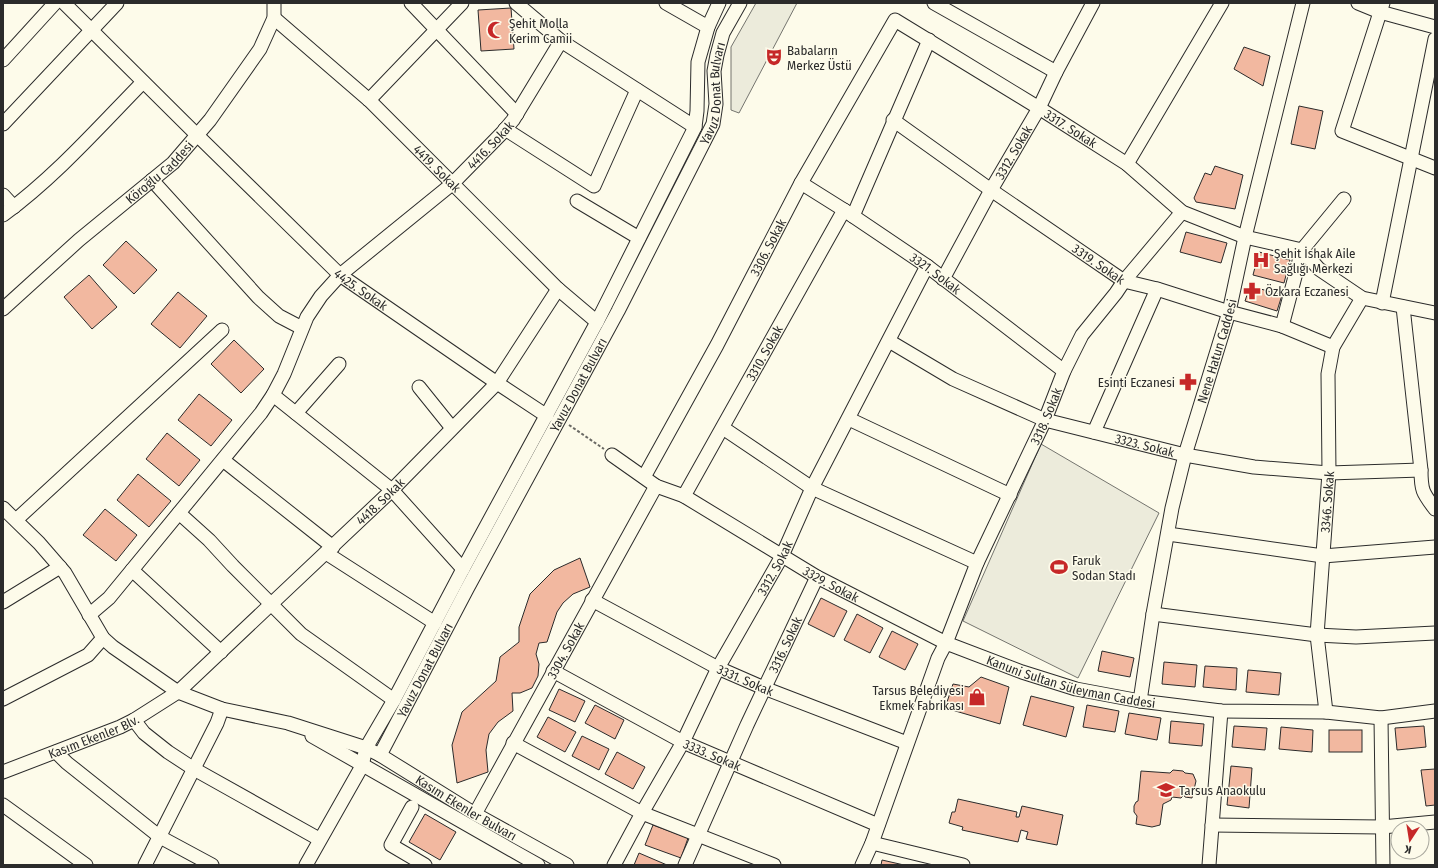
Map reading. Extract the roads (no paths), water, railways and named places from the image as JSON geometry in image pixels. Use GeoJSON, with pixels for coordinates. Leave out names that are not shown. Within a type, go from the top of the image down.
{"type":"FeatureCollection","features":[{"type":"Feature","properties":{"kind":"street"},"geometry":{"type":"LineString","coordinates":[[3,60],[55,3]]}},
{"type":"Feature","properties":{"kind":"street","name":"4425. Sokak"},"geometry":{"type":"LineString","coordinates":[[64,3],[196,135],[340,275],[547,416]]}},
{"type":"Feature","properties":{"kind":"street"},"geometry":{"type":"LineString","coordinates":[[3,124],[117,3]]}},
{"type":"Feature","properties":{"kind":"street","name":"Köroğlu Caddesi"},"geometry":{"type":"LineString","coordinates":[[3,308],[78,240],[173,163],[210,120],[260,49],[274,18],[274,3]]}},
{"type":"Feature","properties":{"kind":"street"},"geometry":{"type":"LineString","coordinates":[[411,3],[517,114]]}},
{"type":"Feature","properties":{"kind":"street"},"geometry":{"type":"LineString","coordinates":[[369,100],[462,3]]}},
{"type":"Feature","properties":{"kind":"street"},"geometry":{"type":"LineString","coordinates":[[516,3],[561,41],[695,127]]}},
{"type":"Feature","properties":{"kind":"street"},"geometry":{"type":"LineString","coordinates":[[666,3],[708,27]]}},
{"type":"Feature","properties":{"kind":"street","name":"Yavuz Donat Bulvarı"},"geometry":{"type":"LineString","coordinates":[[362,766],[366,748],[394,700],[597,322],[695,127],[697,111],[698,62],[708,27],[718,3]]}},
{"type":"Feature","properties":{"kind":"street","name":"Yavuz Donat Bulvarı"},"geometry":{"type":"LineString","coordinates":[[380,755],[466,589],[614,318],[714,124],[716,104],[714,71],[717,55],[723,32],[740,3]]}},
{"type":"Feature","properties":{"kind":"street"},"geometry":{"type":"LineString","coordinates":[[934,3],[1056,72]]}},
{"type":"Feature","properties":{"kind":"street","name":"3312. Sokak"},"geometry":{"type":"LineString","coordinates":[[943,278],[991,190],[1039,108],[1056,72],[1093,3]]}},
{"type":"Feature","properties":{"kind":"street"},"geometry":{"type":"LineString","coordinates":[[1127,164],[1222,3]]}},
{"type":"Feature","properties":{"kind":"street","name":"Nene Hatun Caddesi"},"geometry":{"type":"LineString","coordinates":[[1140,701],[1153,614],[1185,455],[1229,312],[1245,237],[1303,3]]}},
{"type":"Feature","properties":{"kind":"street"},"geometry":{"type":"LineString","coordinates":[[1358,3],[1382,8],[1435,27]]}},
{"type":"Feature","properties":{"kind":"street"},"geometry":{"type":"LineString","coordinates":[[1382,8],[1342,131],[1435,168]]}},
{"type":"Feature","properties":{"kind":"street","name":"4419. Sokak"},"geometry":{"type":"LineString","coordinates":[[274,18],[369,100],[558,289],[597,322]]}},
{"type":"Feature","properties":{"kind":"street","name":"3317. Sokak"},"geometry":{"type":"LineString","coordinates":[[895,20],[1127,164],[1182,212],[1245,237],[1302,250]]}},
{"type":"Feature","properties":{"kind":"street","name":"3306. Sokak"},"geometry":{"type":"LineString","coordinates":[[644,477],[717,345],[801,183],[895,20]]}},
{"type":"Feature","properties":{"kind":"street"},"geometry":{"type":"LineString","coordinates":[[1382,302],[1435,39]]}},
{"type":"Feature","properties":{"kind":"street","name":"3310. Sokak"},"geometry":{"type":"LineString","coordinates":[[684,496],[849,213],[894,120],[929,40]]}},
{"type":"Feature","properties":{"kind":"street","name":"4416. Sokak"},"geometry":{"type":"LineString","coordinates":[[89,615],[109,598],[261,413],[284,374],[307,317],[321,296],[340,275],[452,184],[505,129],[517,114],[561,41]]}},
{"type":"Feature","properties":{"kind":"street"},"geometry":{"type":"LineString","coordinates":[[3,215],[58,169],[143,82]]}},
{"type":"Feature","properties":{"kind":"street"},"geometry":{"type":"LineString","coordinates":[[505,129],[594,186],[637,90]]}},
{"type":"Feature","properties":{"kind":"street","name":"3319. Sokak"},"geometry":{"type":"LineString","coordinates":[[894,120],[991,190],[1124,281],[1157,289],[1229,312],[1282,326],[1333,347]]}},
{"type":"Feature","properties":{"kind":"street"},"geometry":{"type":"LineString","coordinates":[[152,180],[258,297],[279,316],[302,328]]}},
{"type":"Feature","properties":{"kind":"street","name":"3321. Sokak"},"geometry":{"type":"LineString","coordinates":[[801,183],[849,213],[927,266],[1064,371]]}},
{"type":"Feature","properties":{"kind":"street"},"geometry":{"type":"LineString","coordinates":[[3,195],[14,207]]}},
{"type":"Feature","properties":{"kind":"street"},"geometry":{"type":"LineString","coordinates":[[1282,326],[1302,250],[1344,199]]}},
{"type":"Feature","properties":{"kind":"street"},"geometry":{"type":"LineString","coordinates":[[577,201],[639,238]]}},
{"type":"Feature","properties":{"kind":"street","name":"3318. Sokak"},"geometry":{"type":"LineString","coordinates":[[946,643],[977,563],[1045,420],[1064,371],[1082,334],[1182,212]]}},
{"type":"Feature","properties":{"kind":"street"},"geometry":{"type":"LineString","coordinates":[[1302,250],[1319,269],[1362,298],[1435,312]]}},
{"type":"Feature","properties":{"kind":"street","name":"3312. Sokak"},"geometry":{"type":"LineString","coordinates":[[614,865],[683,742],[718,668],[782,556],[812,488],[927,266]]}},
{"type":"Feature","properties":{"kind":"street","name":"4418. Sokak"},"geometry":{"type":"LineString","coordinates":[[178,692],[392,490],[497,383],[558,289]]}},
{"type":"Feature","properties":{"kind":"street"},"geometry":{"type":"LineString","coordinates":[[1094,432],[1157,289]]}},
{"type":"Feature","properties":{"kind":"street","name":"3346. Sokak"},"geometry":{"type":"LineString","coordinates":[[1326,712],[1316,635],[1329,473],[1328,374],[1333,347],[1362,298]]}},
{"type":"Feature","properties":{"kind":"street"},"geometry":{"type":"LineString","coordinates":[[1403,307],[1421,470],[1421,486],[1425,496],[1435,509]]}},
{"type":"Feature","properties":{"kind":"street"},"geometry":{"type":"LineString","coordinates":[[16,520],[222,330]]}},
{"type":"Feature","properties":{"kind":"street","name":"3323. Sokak"},"geometry":{"type":"LineString","coordinates":[[889,341],[953,379],[1045,420],[1185,455],[1254,467],[1329,473],[1421,470]]}},
{"type":"Feature","properties":{"kind":"street"},"geometry":{"type":"LineString","coordinates":[[296,413],[339,364]]}},
{"type":"Feature","properties":{"kind":"street"},"geometry":{"type":"LineString","coordinates":[[419,387],[452,428]]}},
{"type":"Feature","properties":{"kind":"street"},"geometry":{"type":"LineString","coordinates":[[273,395],[392,490],[463,569]]}},
{"type":"Feature","properties":{"kind":"street"},"geometry":{"type":"LineString","coordinates":[[848,419],[1010,495]]}},
{"type":"Feature","properties":{"kind":"street"},"geometry":{"type":"LineString","coordinates":[[723,428],[812,488],[977,563]]}},
{"type":"Feature","properties":{"kind":"street","name":"3329. Sokak"},"geometry":{"type":"LineString","coordinates":[[609,453],[656,486],[684,496],[817,577],[946,643]]}},
{"type":"Feature","properties":{"kind":"street"},"geometry":{"type":"LineString","coordinates":[[223,460],[329,550],[435,623]]}},
{"type":"Feature","properties":{"kind":"street","name":"3304. Sokak"},"geometry":{"type":"LineString","coordinates":[[475,814],[656,486]]}},
{"type":"Feature","properties":{"kind":"street"},"geometry":{"type":"LineString","coordinates":[[3,508],[39,543],[65,573],[103,638],[113,647],[178,692],[222,709],[288,723]]}},
{"type":"Feature","properties":{"kind":"street"},"geometry":{"type":"LineString","coordinates":[[179,513],[210,540],[233,566],[302,634],[394,700]]}},
{"type":"Feature","properties":{"kind":"street"},"geometry":{"type":"LineString","coordinates":[[1168,534],[1322,556],[1435,547]]}},
{"type":"Feature","properties":{"kind":"street"},"geometry":{"type":"LineString","coordinates":[[3,602],[60,567]]}},
{"type":"Feature","properties":{"kind":"street"},"geometry":{"type":"LineString","coordinates":[[132,570],[221,652]]}},
{"type":"Feature","properties":{"kind":"street","name":"3316. Sokak"},"geometry":{"type":"LineString","coordinates":[[685,865],[764,688],[817,577]]}},
{"type":"Feature","properties":{"kind":"street","name":"3331. Sokak"},"geometry":{"type":"LineString","coordinates":[[592,600],[718,668],[764,688],[907,743]]}},
{"type":"Feature","properties":{"kind":"street"},"geometry":{"type":"LineString","coordinates":[[1153,614],[1316,635],[1356,637],[1435,633]]}},
{"type":"Feature","properties":{"kind":"street"},"geometry":{"type":"LineString","coordinates":[[3,699],[88,655],[103,638]]}},
{"type":"Feature","properties":{"kind":"street"},"geometry":{"type":"LineString","coordinates":[[862,865],[872,843],[938,658],[946,643]]}},
{"type":"Feature","properties":{"kind":"street","name":"Kanuni Sultan Süleyman Caddesi"},"geometry":{"type":"LineString","coordinates":[[946,643],[1015,669],[1076,689],[1140,701],[1221,711],[1326,712],[1381,718],[1435,711]]}},
{"type":"Feature","properties":{"kind":"street","name":"3333. Sokak"},"geometry":{"type":"LineString","coordinates":[[553,671],[683,742],[878,825]]}},
{"type":"Feature","properties":{"kind":"street","name":"Kasım Ekenler Blv."},"geometry":{"type":"LineString","coordinates":[[3,772],[120,727],[134,720],[178,692]]}},
{"type":"Feature","properties":{"kind":"street"},"geometry":{"type":"LineString","coordinates":[[145,865],[217,723],[222,709]]}},
{"type":"Feature","properties":{"kind":"street"},"geometry":{"type":"LineString","coordinates":[[1208,865],[1221,711]]}},
{"type":"Feature","properties":{"kind":"street"},"geometry":{"type":"LineString","coordinates":[[1381,718],[1383,865]]}},
{"type":"Feature","properties":{"kind":"street"},"geometry":{"type":"LineString","coordinates":[[134,720],[144,733],[168,752],[194,769],[320,839]]}},
{"type":"Feature","properties":{"kind":"street","name":"Kasım Ekenler Bulvarı"},"geometry":{"type":"LineString","coordinates":[[288,723],[366,748],[380,755],[475,814],[567,865]]}},
{"type":"Feature","properties":{"kind":"street","name":"Kasım Ekenler Bulvarı"},"geometry":{"type":"LineString","coordinates":[[288,723],[537,865]]}},
{"type":"Feature","properties":{"kind":"street"},"geometry":{"type":"LineString","coordinates":[[513,744],[642,813],[774,865]]}},
{"type":"Feature","properties":{"kind":"street"},"geometry":{"type":"LineString","coordinates":[[56,752],[67,763],[160,837],[212,865]]}},
{"type":"Feature","properties":{"kind":"street"},"geometry":{"type":"LineString","coordinates":[[306,865],[362,766],[380,755]]}},
{"type":"Feature","properties":{"kind":"street"},"geometry":{"type":"LineString","coordinates":[[3,805],[86,865]]}},
{"type":"Feature","properties":{"kind":"street"},"geometry":{"type":"LineString","coordinates":[[412,807],[391,845],[424,865]]}},
{"type":"Feature","properties":{"kind":"street"},"geometry":{"type":"LineString","coordinates":[[1212,825],[1382,827],[1435,822]]}},
{"type":"Feature","properties":{"kind":"street"},"geometry":{"type":"LineString","coordinates":[[872,843],[963,865]]}},
{"type":"Feature","properties":{"kind":"place","name":"Şehit Molla Kerim Camii"},"geometry":{"type":"Point","coordinates":[496,30]}},
{"type":"Feature","properties":{"kind":"place","name":"Babaların Merkez Üstü"},"geometry":{"type":"Point","coordinates":[774,57]}},
{"type":"Feature","properties":{"kind":"place","name":"Şehit İshak Aile Sağlığı Merkezi"},"geometry":{"type":"Point","coordinates":[1261,260]}},
{"type":"Feature","properties":{"kind":"place","name":"Özkara Eczanesi"},"geometry":{"type":"Point","coordinates":[1252,291]}},
{"type":"Feature","properties":{"kind":"place","name":"Esinti Eczanesi"},"geometry":{"type":"Point","coordinates":[1188,382]}},
{"type":"Feature","properties":{"kind":"place","name":"Faruk Sodan Stadı"},"geometry":{"type":"Point","coordinates":[1059,567]}},
{"type":"Feature","properties":{"kind":"place","name":"Tarsus Belediyesi Ekmek Fabrikası"},"geometry":{"type":"Point","coordinates":[977,697]}},
{"type":"Feature","properties":{"kind":"place","name":"Tarsus Anaokulu"},"geometry":{"type":"Point","coordinates":[1166,790]}}]}
